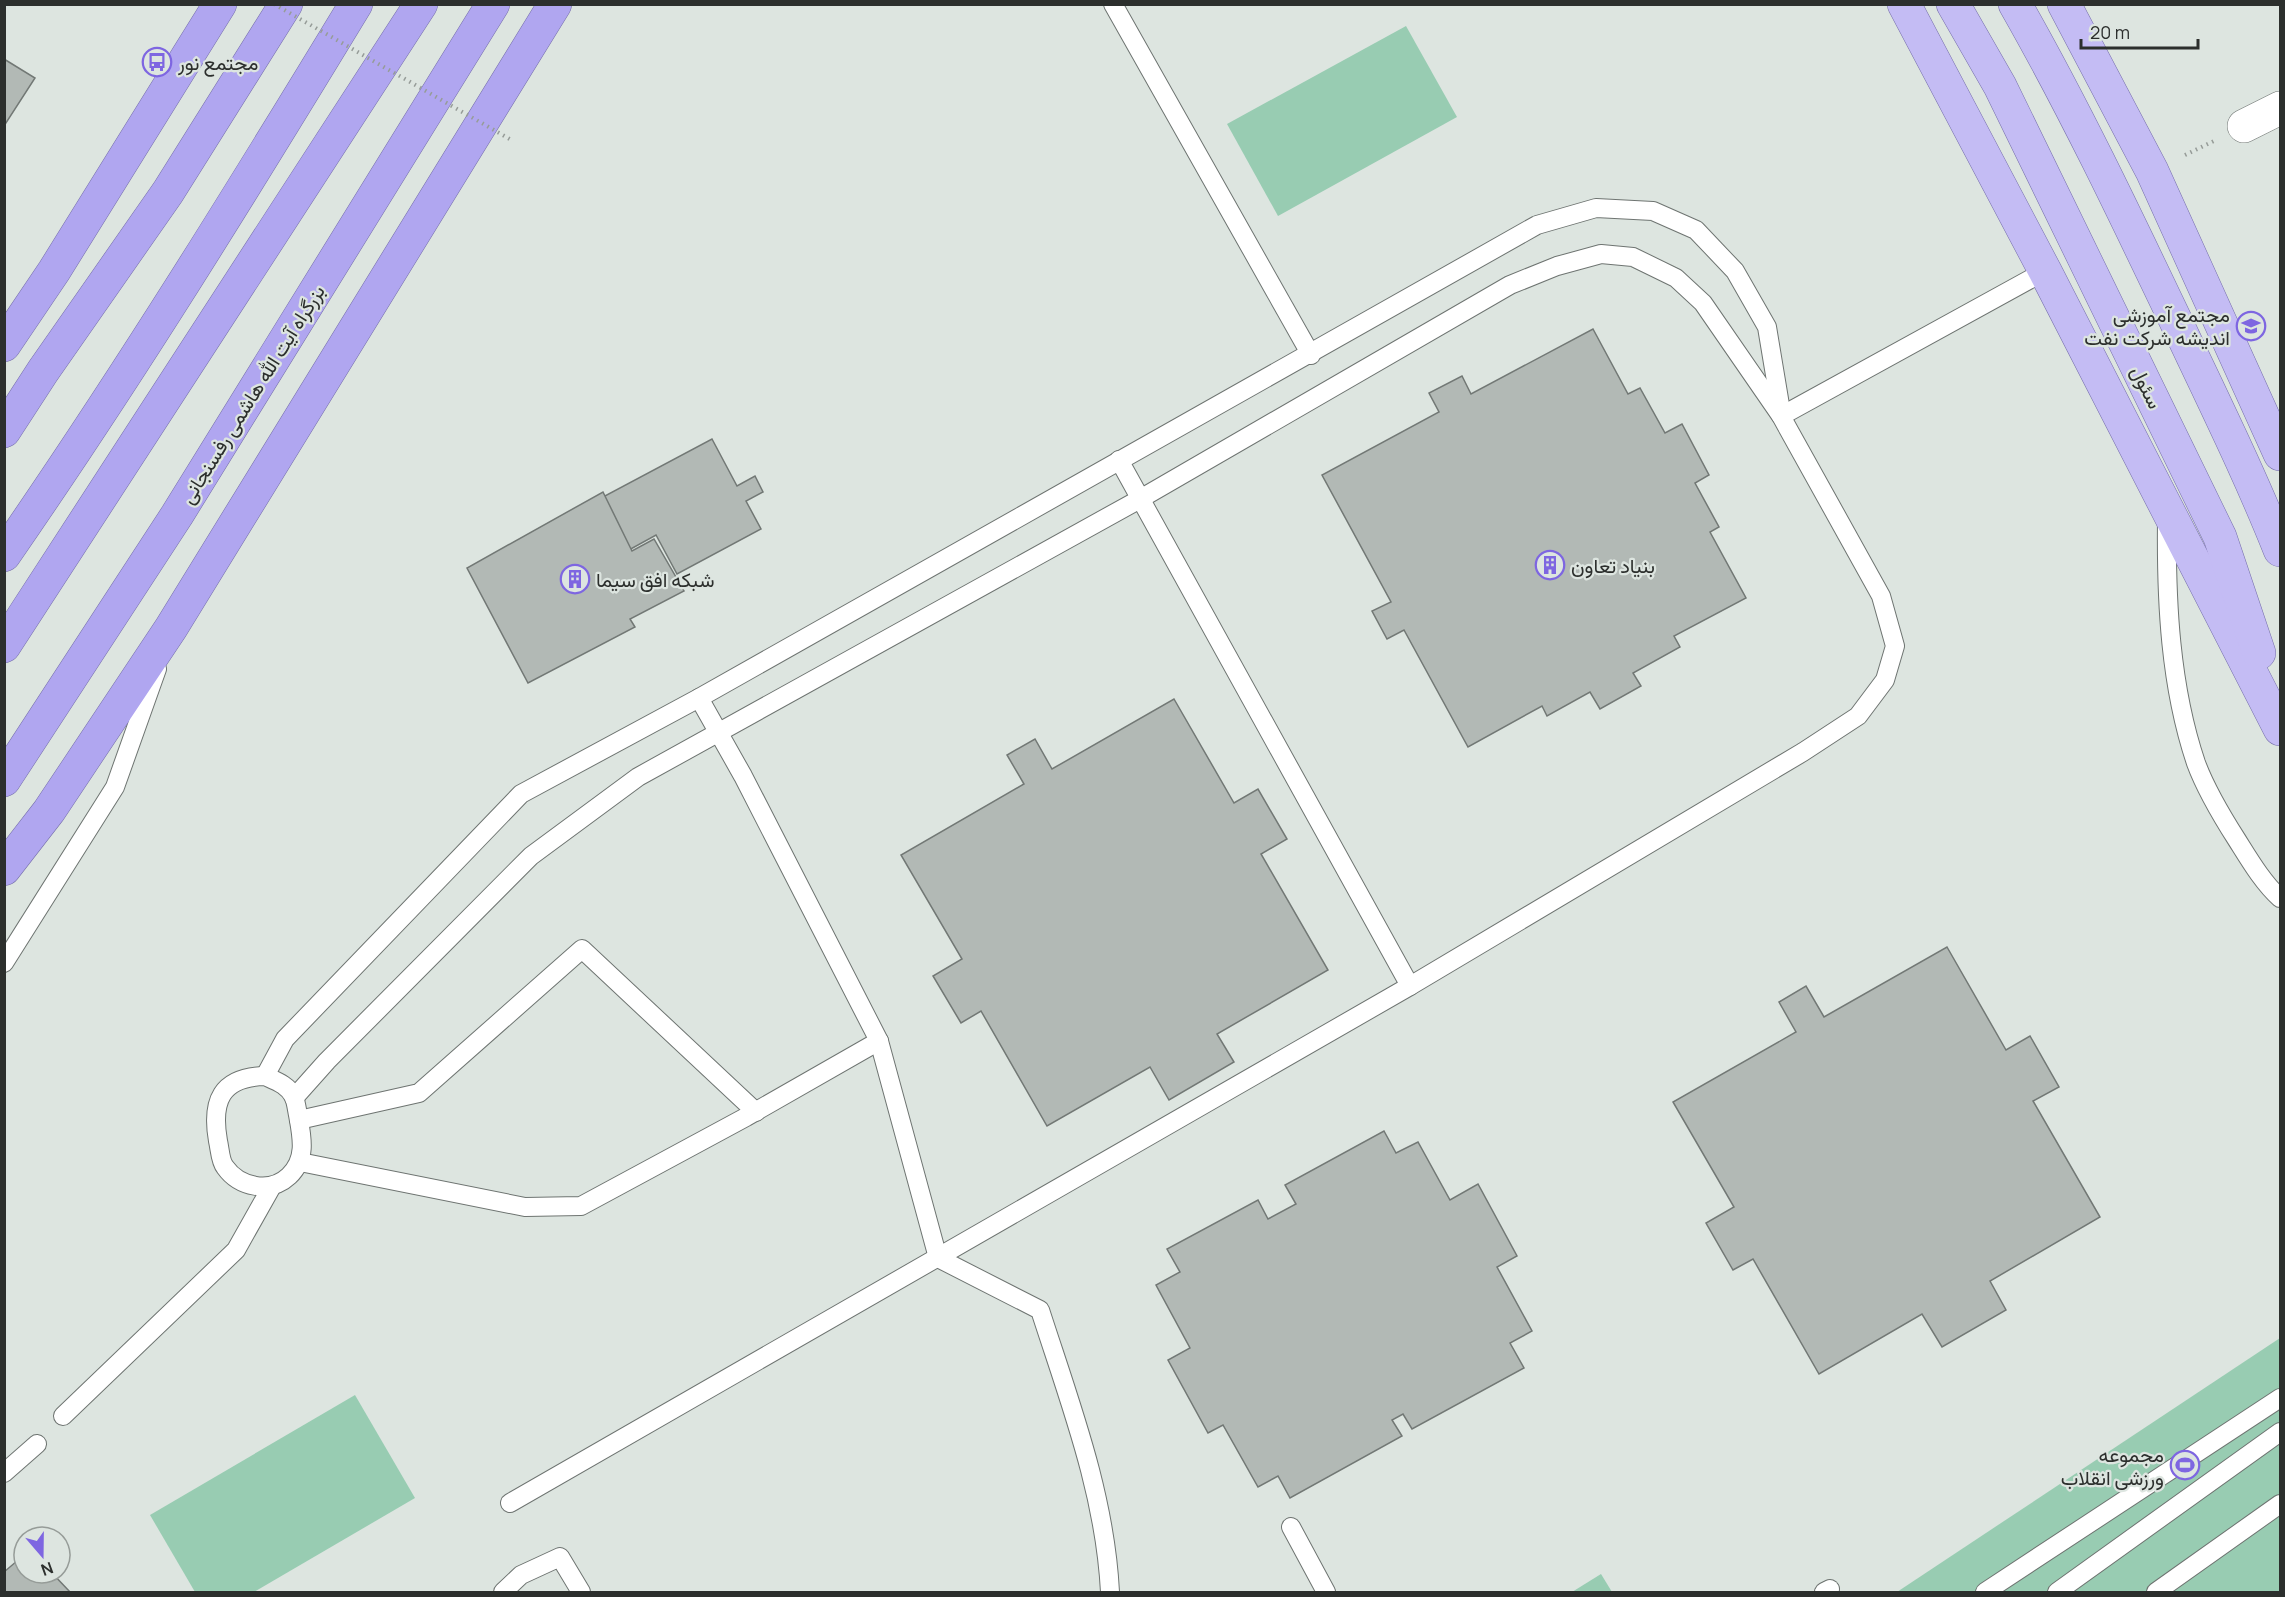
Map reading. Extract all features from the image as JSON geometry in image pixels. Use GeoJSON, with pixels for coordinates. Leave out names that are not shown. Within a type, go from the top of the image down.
{"type":"FeatureCollection","features":[{"type":"Feature","properties":{"kind":"highway"},"geometry":{"type":"LineString","coordinates":[[4,345],[54,271],[220,4]]}},
{"type":"Feature","properties":{"kind":"highway"},"geometry":{"type":"LineString","coordinates":[[4,431],[168,192],[286,4]]}},
{"type":"Feature","properties":{"kind":"highway"},"geometry":{"type":"LineString","coordinates":[[4,555],[70,460],[152,332],[356,4]]}},
{"type":"Feature","properties":{"kind":"highway"},"geometry":{"type":"LineString","coordinates":[[4,646],[421,4]]}},
{"type":"Feature","properties":{"kind":"highway","name":"بزرگراه آیت الله هاشمی رفسنجانی"},"geometry":{"type":"LineString","coordinates":[[4,780],[177,515],[493,4]]}},
{"type":"Feature","properties":{"kind":"highway"},"geometry":{"type":"LineString","coordinates":[[4,869],[50,811],[171,628],[555,4]]}},
{"type":"Feature","properties":{"kind":"main road"},"geometry":{"type":"LineString","coordinates":[[1904,4],[2045,271],[2280,729]]}},
{"type":"Feature","properties":{"kind":"main road","name":"سئول"},"geometry":{"type":"LineString","coordinates":[[1953,4],[2000,86],[2220,537],[2280,718]]}},
{"type":"Feature","properties":{"kind":"main road"},"geometry":{"type":"LineString","coordinates":[[2015,4],[2155,278],[2261,502],[2280,550]]}},
{"type":"Feature","properties":{"kind":"main road"},"geometry":{"type":"LineString","coordinates":[[2064,4],[2152,171],[2280,454]]}},
{"type":"Feature","properties":{"kind":"street"},"geometry":{"type":"LineString","coordinates":[[2244,126],[2280,108]]}},
{"type":"Feature","properties":{"kind":"lane"},"geometry":{"type":"LineString","coordinates":[[1113,4],[1311,355]]}},
{"type":"Feature","properties":{"kind":"lane"},"geometry":{"type":"LineString","coordinates":[[264,1076],[285,1039],[521,794],[699,698],[1119,460],[1311,355],[1537,225],[1596,208],[1653,211],[1696,230],[1735,271],[1767,327],[1781,416]]}},
{"type":"Feature","properties":{"kind":"lane"},"geometry":{"type":"LineString","coordinates":[[294,1098],[327,1061],[531,856],[638,777],[1140,499],[1510,285],[1557,266],[1601,254],[1633,257],[1676,278],[1703,303],[1781,416],[1881,596],[1895,646],[1886,680],[1858,716],[1803,752],[1410,986],[510,1503]]}},
{"type":"Feature","properties":{"kind":"lane"},"geometry":{"type":"LineString","coordinates":[[1781,416],[2045,271]]}},
{"type":"Feature","properties":{"kind":"lane"},"geometry":{"type":"LineString","coordinates":[[1119,460],[1410,986]]}},
{"type":"Feature","properties":{"kind":"lane"},"geometry":{"type":"LineString","coordinates":[[2167,512],[2166,592],[2175,669],[2196,763],[2216,807],[2243,850],[2280,898]]}},
{"type":"Feature","properties":{"kind":"lane"},"geometry":{"type":"LineString","coordinates":[[4,963],[116,788],[171,628]]}},
{"type":"Feature","properties":{"kind":"lane"},"geometry":{"type":"LineString","coordinates":[[699,698],[719,732],[879,1041],[938,1257],[1040,1310],[1092,1470],[1104,1529],[1110,1593]]}},
{"type":"Feature","properties":{"kind":"lane"},"geometry":{"type":"LineString","coordinates":[[299,1120],[419,1093],[582,949],[756,1112]]}},
{"type":"Feature","properties":{"kind":"lane"},"geometry":{"type":"LineString","coordinates":[[300,1162],[525,1207],[582,1206],[756,1112],[879,1041]]}},
{"type":"Feature","properties":{"kind":"lane"},"geometry":{"type":"LineString","coordinates":[[264,1076],[282,1083],[294,1098],[303,1143],[300,1162],[289,1177],[272,1186],[253,1187],[236,1179],[223,1165],[214,1120],[218,1101],[228,1086],[246,1077],[264,1076]]}},
{"type":"Feature","properties":{"kind":"lane"},"geometry":{"type":"LineString","coordinates":[[63,1416],[236,1250],[272,1186]]}},
{"type":"Feature","properties":{"kind":"lane"},"geometry":{"type":"LineString","coordinates":[[1985,1593],[2280,1398]]}},
{"type":"Feature","properties":{"kind":"lane"},"geometry":{"type":"LineString","coordinates":[[2057,1593],[2280,1432]]}},
{"type":"Feature","properties":{"kind":"lane"},"geometry":{"type":"LineString","coordinates":[[4,1473],[37,1444]]}},
{"type":"Feature","properties":{"kind":"lane"},"geometry":{"type":"LineString","coordinates":[[2156,1593],[2280,1504]]}},
{"type":"Feature","properties":{"kind":"lane"},"geometry":{"type":"LineString","coordinates":[[1291,1527],[1326,1593]]}},
{"type":"Feature","properties":{"kind":"lane"},"geometry":{"type":"LineString","coordinates":[[503,1593],[520,1575],[560,1557],[580,1593]]}},
{"type":"Feature","properties":{"kind":"path"},"geometry":{"type":"LineString","coordinates":[[274,4],[513,141]]}},
{"type":"Feature","properties":{"kind":"path"},"geometry":{"type":"LineString","coordinates":[[2152,171],[2244,126]]}},
{"type":"Feature","properties":{"kind":"green space"},"geometry":{"type":"Polygon","coordinates":[[[1406,26],[1457,117],[1278,216],[1227,124],[1406,26]]]}},
{"type":"Feature","properties":{"kind":"green space","name":"مجموعه ورزشی انقلاب"},"geometry":{"type":"Polygon","coordinates":[[[2280,1338],[2280,1592],[1897,1592],[2280,1338]]]}},
{"type":"Feature","properties":{"kind":"green space"},"geometry":{"type":"Polygon","coordinates":[[[355,1395],[415,1498],[254,1592],[195,1592],[150,1515],[355,1395]]]}},
{"type":"Feature","properties":{"kind":"green space"},"geometry":{"type":"Polygon","coordinates":[[[1601,1574],[1612,1592],[1572,1592],[1601,1574]]]}},
{"type":"Feature","properties":{"kind":"building"},"geometry":{"type":"Polygon","coordinates":[[[4,59],[35,78],[4,126],[4,59]]]}},
{"type":"Feature","properties":{"kind":"building","name":"بنیاد تعاون"},"geometry":{"type":"Polygon","coordinates":[[[1593,329],[1628,394],[1640,388],[1665,433],[1682,424],[1709,475],[1695,483],[1719,527],[1710,532],[1746,598],[1674,636],[1680,647],[1633,673],[1641,686],[1600,709],[1590,692],[1547,716],[1542,706],[1468,747],[1404,630],[1387,639],[1372,611],[1391,602],[1322,475],[1439,412],[1429,393],[1462,376],[1471,394],[1593,329]]]}},
{"type":"Feature","properties":{"kind":"building"},"geometry":{"type":"Polygon","coordinates":[[[712,439],[737,486],[755,476],[763,492],[746,501],[761,529],[677,574],[656,535],[629,550],[601,498],[712,439]]]}},
{"type":"Feature","properties":{"kind":"building","name":"شبکه افق سیما"},"geometry":{"type":"Polygon","coordinates":[[[603,492],[632,551],[654,539],[684,591],[630,619],[635,627],[528,683],[467,568],[603,492]]]}},
{"type":"Feature","properties":{"kind":"building"},"geometry":{"type":"Polygon","coordinates":[[[1174,699],[1234,803],[1258,789],[1287,839],[1261,854],[1328,970],[1217,1034],[1234,1062],[1169,1100],[1150,1067],[1047,1126],[981,1011],[961,1023],[933,976],[962,959],[901,855],[1024,784],[1007,755],[1035,739],[1052,769],[1174,699]]]}},
{"type":"Feature","properties":{"kind":"building"},"geometry":{"type":"Polygon","coordinates":[[[1947,947],[2006,1050],[2030,1036],[2059,1087],[2033,1101],[2100,1217],[1990,1281],[2006,1310],[1942,1347],[1922,1314],[1819,1374],[1753,1259],[1733,1270],[1706,1223],[1734,1207],[1673,1102],[1796,1032],[1779,1002],[1806,986],[1824,1017],[1947,947]]]}},
{"type":"Feature","properties":{"kind":"building"},"geometry":{"type":"Polygon","coordinates":[[[1384,1131],[1396,1153],[1418,1142],[1450,1200],[1478,1184],[1517,1256],[1497,1267],[1532,1331],[1510,1343],[1524,1368],[1412,1429],[1403,1414],[1392,1420],[1402,1436],[1290,1498],[1278,1476],[1258,1487],[1223,1425],[1208,1433],[1168,1360],[1190,1348],[1156,1285],[1180,1272],[1167,1249],[1258,1200],[1268,1219],[1296,1204],[1285,1185],[1384,1131]]]}},
{"type":"Feature","properties":{"kind":"building"},"geometry":{"type":"Polygon","coordinates":[[[12,1565],[12,1585],[63,1585],[70,1592],[4,1592],[4,1572],[12,1565]]]}},
{"type":"Feature","properties":{"kind":"place","name":"مجتمع نور"},"geometry":{"type":"Point","coordinates":[157,62]}},
{"type":"Feature","properties":{"kind":"place","name":"مجتمع آموزشی اندیشه شرکت نفت"},"geometry":{"type":"Point","coordinates":[2251,326]}},
{"type":"Feature","properties":{"kind":"place","name":"بنیاد تعاون"},"geometry":{"type":"Point","coordinates":[1550,565]}},
{"type":"Feature","properties":{"kind":"place","name":"شبکه افق سیما"},"geometry":{"type":"Point","coordinates":[575,579]}},
{"type":"Feature","properties":{"kind":"place","name":"مجموعه ورزشی انقلاب"},"geometry":{"type":"Point","coordinates":[2185,1465]}}]}
